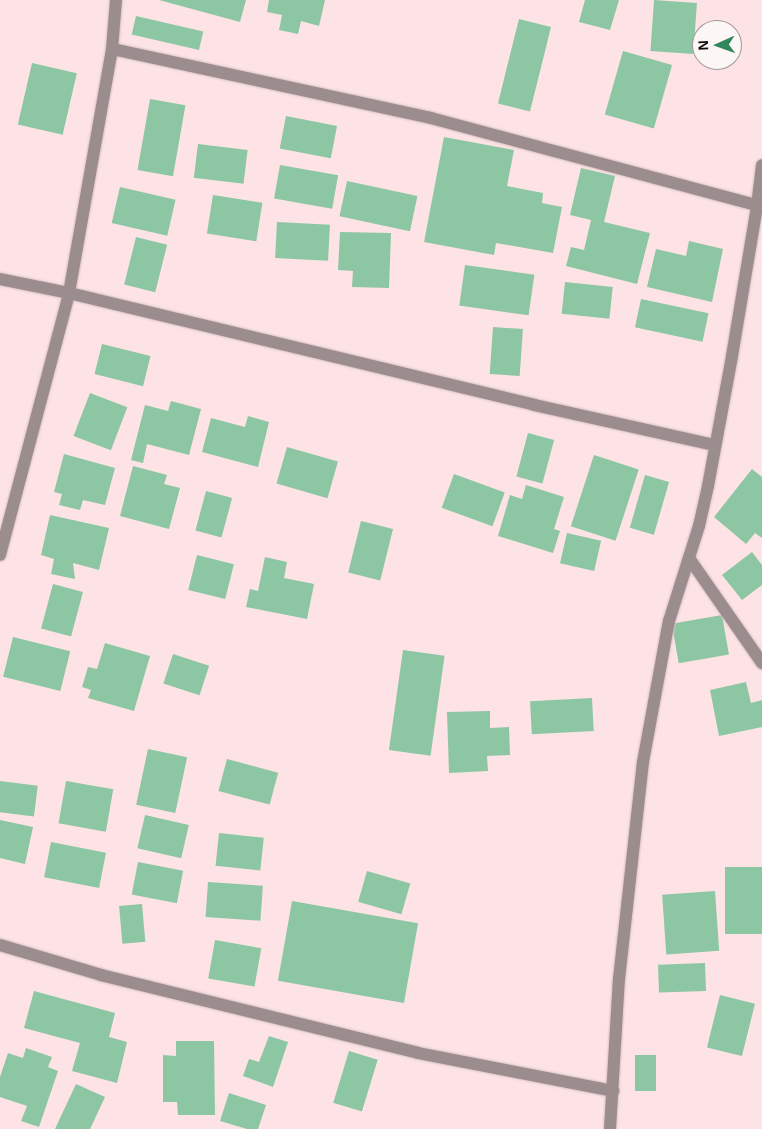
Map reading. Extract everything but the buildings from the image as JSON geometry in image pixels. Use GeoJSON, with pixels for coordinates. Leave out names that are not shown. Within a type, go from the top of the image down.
{"type":"FeatureCollection","features":[{"type":"Feature","properties":{"kind":"street"},"geometry":{"type":"LineString","coordinates":[[0,555],[69,293],[112,49],[116,0]]}},
{"type":"Feature","properties":{"kind":"street"},"geometry":{"type":"LineString","coordinates":[[112,49],[431,118],[760,207]]}},
{"type":"Feature","properties":{"kind":"street"},"geometry":{"type":"LineString","coordinates":[[610,1129],[619,979],[643,762],[670,621],[699,526],[760,207],[762,165]]}},
{"type":"Feature","properties":{"kind":"street"},"geometry":{"type":"LineString","coordinates":[[0,278],[534,405],[714,445]]}},
{"type":"Feature","properties":{"kind":"street"},"geometry":{"type":"LineString","coordinates":[[689,558],[762,663]]}},
{"type":"Feature","properties":{"kind":"street"},"geometry":{"type":"LineString","coordinates":[[0,945],[101,975],[418,1053],[613,1091]]}}]}
